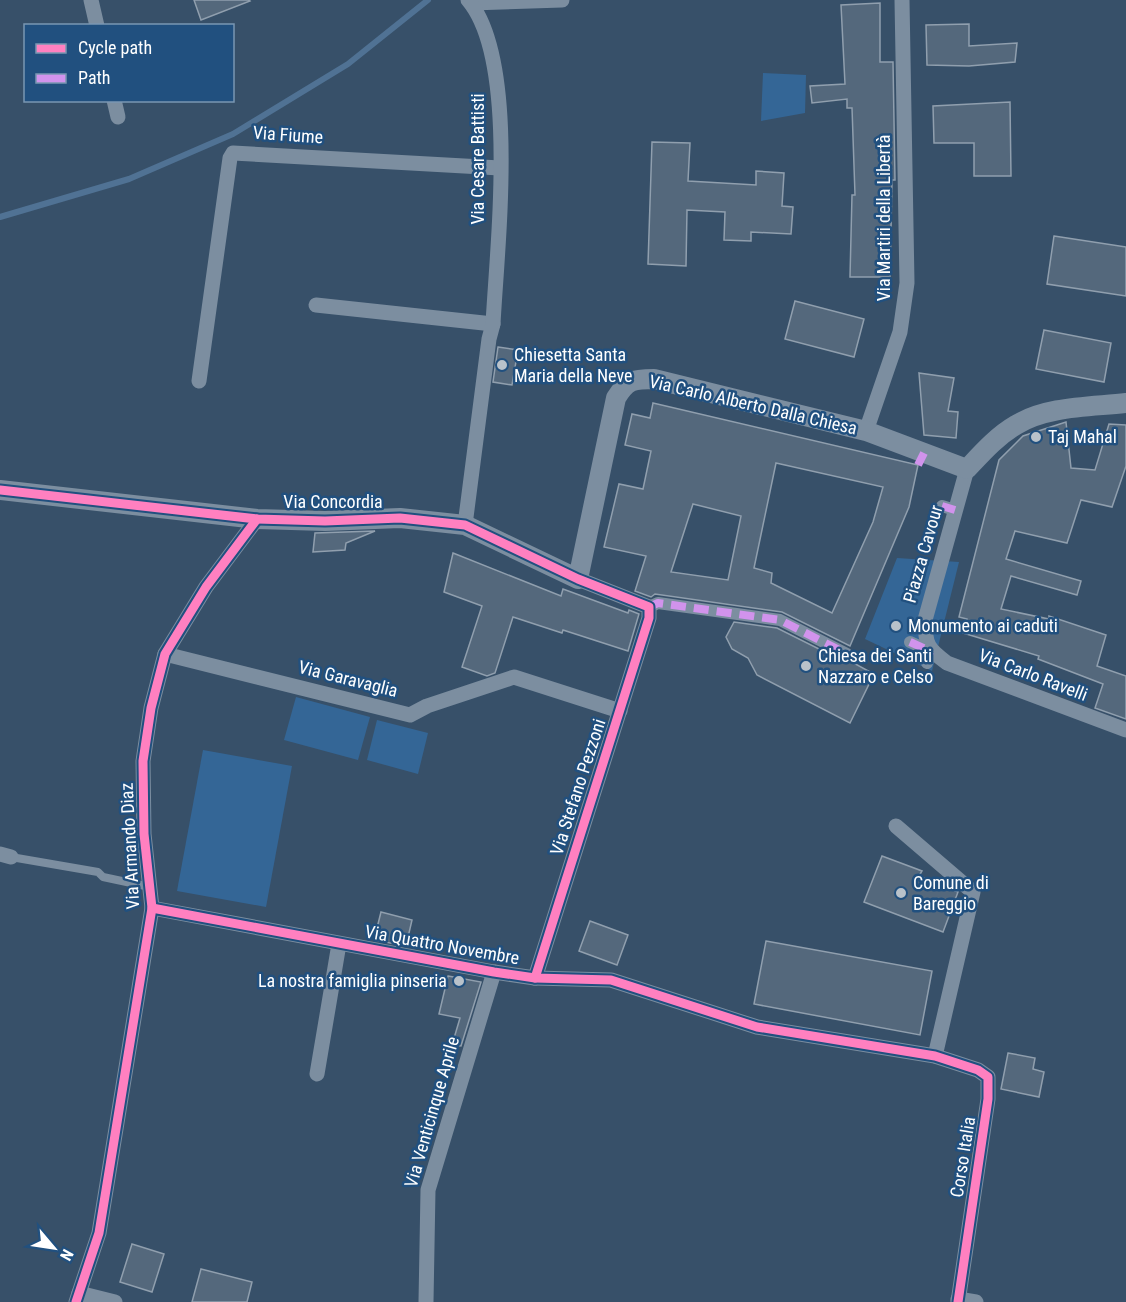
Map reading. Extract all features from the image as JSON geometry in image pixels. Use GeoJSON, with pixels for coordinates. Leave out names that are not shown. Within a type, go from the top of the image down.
{"type":"FeatureCollection","features":[{"type":"Feature","properties":{"kind":"street"},"geometry":{"type":"LineString","coordinates":[[91,0],[96,24]]}},
{"type":"Feature","properties":{"kind":"street"},"geometry":{"type":"LineString","coordinates":[[470,2],[562,0]]}},
{"type":"Feature","properties":{"kind":"street","name":"Via Martiri della Libertà"},"geometry":{"type":"LineString","coordinates":[[867,431],[900,332],[907,284],[902,0]]}},
{"type":"Feature","properties":{"kind":"street","name":"Via Cesare Battisti"},"geometry":{"type":"LineString","coordinates":[[465,525],[493,324],[500,168],[500,119],[496,69],[480,19],[470,2]]}},
{"type":"Feature","properties":{"kind":"street"},"geometry":{"type":"LineString","coordinates":[[114,102],[118,117]]}},
{"type":"Feature","properties":{"kind":"street","name":"Via Fiume"},"geometry":{"type":"LineString","coordinates":[[199,381],[230,158],[233,153],[236,151],[500,168]]}},
{"type":"Feature","properties":{"kind":"street"},"geometry":{"type":"LineString","coordinates":[[316,305],[493,324]]}},
{"type":"Feature","properties":{"kind":"street","name":"Via Carlo Alberto Dalla Chiesa"},"geometry":{"type":"LineString","coordinates":[[578,579],[616,398],[624,385],[636,380],[654,379],[867,431],[921,459],[967,469]]}},
{"type":"Feature","properties":{"kind":"street"},"geometry":{"type":"LineString","coordinates":[[967,469],[984,451],[1017,424],[1045,413],[1126,403]]}},
{"type":"Feature","properties":{"kind":"street","name":"Piazza Cavour"},"geometry":{"type":"LineString","coordinates":[[928,657],[925,620],[949,508],[967,469]]}},
{"type":"Feature","properties":{"kind":"street","name":"Via Concordia"},"geometry":{"type":"LineString","coordinates":[[0,490],[258,519],[400,518],[465,525],[578,579],[650,607]]}},
{"type":"Feature","properties":{"kind":"street","name":"Via Armando Diaz"},"geometry":{"type":"LineString","coordinates":[[78,1297],[99,1233],[152,908],[144,834],[143,761],[151,708],[165,654],[206,587],[258,519]]}},
{"type":"Feature","properties":{"kind":"street"},"geometry":{"type":"LineString","coordinates":[[650,607],[658,603],[780,620],[847,654]]}},
{"type":"Feature","properties":{"kind":"street","name":"Via Stefano Pezzoni"},"geometry":{"type":"LineString","coordinates":[[535,978],[649,618],[650,607]]}},
{"type":"Feature","properties":{"kind":"street"},"geometry":{"type":"LineString","coordinates":[[910,642],[928,657]]}},
{"type":"Feature","properties":{"kind":"street","name":"Via Garavaglia"},"geometry":{"type":"LineString","coordinates":[[165,654],[410,715],[428,706],[514,677],[620,711]]}},
{"type":"Feature","properties":{"kind":"street","name":"Via Carlo Ravelli"},"geometry":{"type":"LineString","coordinates":[[928,657],[1126,730]]}},
{"type":"Feature","properties":{"kind":"street"},"geometry":{"type":"LineString","coordinates":[[896,826],[973,892],[935,1056]]}},
{"type":"Feature","properties":{"kind":"street","name":"Via Quattro Novembre"},"geometry":{"type":"LineString","coordinates":[[152,908],[494,972],[535,978],[611,980],[757,1027],[935,1056]]}},
{"type":"Feature","properties":{"kind":"street"},"geometry":{"type":"LineString","coordinates":[[317,1074],[339,944]]}},
{"type":"Feature","properties":{"kind":"street","name":"Via Venticinque Aprile"},"geometry":{"type":"LineString","coordinates":[[426,1302],[428,1190],[494,972]]}},
{"type":"Feature","properties":{"kind":"street","name":"Corso Italia"},"geometry":{"type":"LineString","coordinates":[[935,1056],[978,1070],[988,1077],[988,1100],[958,1300]]}},
{"type":"Feature","properties":{"kind":"street"},"geometry":{"type":"LineString","coordinates":[[78,1297],[115,1302]]}},
{"type":"Feature","properties":{"kind":"street"},"geometry":{"type":"LineString","coordinates":[[958,1300],[976,1302]]}},
{"type":"Feature","properties":{"kind":"lane"},"geometry":{"type":"LineString","coordinates":[[6,855],[98,872],[103,877],[150,887]]}},
{"type":"Feature","properties":{"kind":"shaded area"},"geometry":{"type":"Polygon","coordinates":[[[763,73],[806,75],[805,113],[761,121],[763,73]]]}},
{"type":"Feature","properties":{"kind":"shaded area"},"geometry":{"type":"Polygon","coordinates":[[[897,558],[959,562],[932,671],[865,639],[897,558]]]}},
{"type":"Feature","properties":{"kind":"shaded area"},"geometry":{"type":"Polygon","coordinates":[[[296,697],[370,717],[358,760],[284,740],[296,697]]]}},
{"type":"Feature","properties":{"kind":"shaded area"},"geometry":{"type":"Polygon","coordinates":[[[377,720],[428,733],[418,774],[367,760],[377,720]]]}},
{"type":"Feature","properties":{"kind":"shaded area"},"geometry":{"type":"Polygon","coordinates":[[[203,750],[292,766],[266,907],[177,891],[203,750]]]}},
{"type":"Feature","properties":{"kind":"building"},"geometry":{"type":"Polygon","coordinates":[[[194,0],[249,0],[250,1],[201,20],[194,0]]]}},
{"type":"Feature","properties":{"kind":"building"},"geometry":{"type":"Polygon","coordinates":[[[880,3],[880,62],[893,62],[895,180],[892,180],[890,277],[850,277],[852,195],[855,195],[852,108],[847,108],[847,99],[812,103],[810,86],[845,84],[841,5],[880,3]]]}},
{"type":"Feature","properties":{"kind":"building"},"geometry":{"type":"Polygon","coordinates":[[[969,24],[969,46],[1017,43],[1015,62],[969,66],[927,65],[926,25],[969,24]]]}},
{"type":"Feature","properties":{"kind":"building"},"geometry":{"type":"Polygon","coordinates":[[[1010,102],[1011,176],[974,176],[974,143],[934,143],[933,106],[1010,102]]]}},
{"type":"Feature","properties":{"kind":"building"},"geometry":{"type":"Polygon","coordinates":[[[652,142],[690,143],[688,181],[756,185],[756,171],[784,173],[782,206],[793,207],[791,234],[751,232],[751,241],[724,240],[725,212],[687,210],[686,266],[648,264],[652,142]]]}},
{"type":"Feature","properties":{"kind":"building"},"geometry":{"type":"Polygon","coordinates":[[[1054,236],[1126,247],[1126,296],[1047,284],[1054,236]]]}},
{"type":"Feature","properties":{"kind":"building"},"geometry":{"type":"Polygon","coordinates":[[[795,301],[864,319],[854,357],[785,339],[795,301]]]}},
{"type":"Feature","properties":{"kind":"building"},"geometry":{"type":"Polygon","coordinates":[[[1044,330],[1111,343],[1104,382],[1036,369],[1044,330]]]}},
{"type":"Feature","properties":{"kind":"building","name":"Chiesetta Santa Maria della Neve"},"geometry":{"type":"Polygon","coordinates":[[[498,347],[518,350],[512,385],[493,382],[498,347]]]}},
{"type":"Feature","properties":{"kind":"building"},"geometry":{"type":"Polygon","coordinates":[[[919,373],[954,378],[948,411],[958,412],[956,438],[924,435],[919,373]]]}},
{"type":"Feature","properties":{"kind":"building"},"geometry":{"type":"Polygon","coordinates":[[[653,403],[918,465],[909,507],[850,646],[782,612],[655,594],[651,597],[635,591],[646,556],[604,547],[619,484],[643,489],[651,451],[625,445],[632,414],[650,418],[653,403]],[[776,463],[754,568],[772,573],[771,583],[832,613],[873,522],[883,487],[776,463]],[[693,504],[671,572],[728,580],[741,516],[693,504]]]}},
{"type":"Feature","properties":{"kind":"building"},"geometry":{"type":"Polygon","coordinates":[[[1066,422],[1071,468],[1095,470],[1109,424],[1126,425],[1126,466],[1112,507],[1081,500],[1067,543],[1015,531],[1006,559],[1081,581],[1077,595],[1011,576],[1001,609],[1049,619],[1049,616],[1106,635],[1097,666],[1126,676],[1126,719],[1095,708],[1103,684],[1038,659],[1039,656],[963,633],[967,619],[959,617],[999,460],[1023,436],[1066,422]]]}},
{"type":"Feature","properties":{"kind":"building"},"geometry":{"type":"Polygon","coordinates":[[[375,531],[346,543],[345,550],[313,552],[315,533],[375,531]]]}},
{"type":"Feature","properties":{"kind":"building"},"geometry":{"type":"Polygon","coordinates":[[[453,553],[561,596],[563,589],[628,613],[629,610],[639,614],[628,651],[513,617],[495,673],[487,676],[462,667],[482,606],[444,592],[453,553]]]}},
{"type":"Feature","properties":{"kind":"building","name":"Chiesa dei Santi Nazzaro e Celso"},"geometry":{"type":"Polygon","coordinates":[[[734,622],[777,628],[874,674],[850,723],[757,675],[748,658],[732,649],[726,637],[734,622]]]}},
{"type":"Feature","properties":{"kind":"building"},"geometry":{"type":"Polygon","coordinates":[[[882,856],[922,871],[919,876],[958,892],[943,932],[864,902],[882,856]]]}},
{"type":"Feature","properties":{"kind":"building"},"geometry":{"type":"Polygon","coordinates":[[[381,912],[412,920],[406,946],[374,940],[381,912]]]}},
{"type":"Feature","properties":{"kind":"building"},"geometry":{"type":"Polygon","coordinates":[[[590,921],[628,935],[617,965],[579,951],[590,921]]]}},
{"type":"Feature","properties":{"kind":"building"},"geometry":{"type":"Polygon","coordinates":[[[766,941],[932,971],[920,1035],[754,1004],[766,941]]]}},
{"type":"Feature","properties":{"kind":"building"},"geometry":{"type":"Polygon","coordinates":[[[448,976],[481,982],[461,1046],[452,1045],[460,1018],[439,1014],[448,976]]]}},
{"type":"Feature","properties":{"kind":"building"},"geometry":{"type":"Polygon","coordinates":[[[1008,1053],[1035,1058],[1033,1069],[1044,1072],[1039,1097],[1001,1089],[1008,1053]]]}},
{"type":"Feature","properties":{"kind":"building"},"geometry":{"type":"Polygon","coordinates":[[[132,1244],[164,1254],[152,1292],[120,1282],[132,1244]]]}},
{"type":"Feature","properties":{"kind":"building"},"geometry":{"type":"Polygon","coordinates":[[[201,1269],[252,1282],[247,1302],[192,1302],[201,1269]]]}},
{"type":"Feature","properties":{"kind":"waterway"},"geometry":{"type":"LineString","coordinates":[[0,217],[129,179],[233,134],[348,64],[428,0]]}},
{"type":"Feature","properties":{"kind":"marked path"},"geometry":{"type":"LineString","coordinates":[[918,465],[924,453]]}},
{"type":"Feature","properties":{"kind":"marked path"},"geometry":{"type":"LineString","coordinates":[[942,506],[955,510]]}},
{"type":"Feature","properties":{"kind":"marked path"},"geometry":{"type":"LineString","coordinates":[[649,607],[658,603],[780,620],[847,654]]}},
{"type":"Feature","properties":{"kind":"marked path"},"geometry":{"type":"LineString","coordinates":[[910,642],[930,651],[927,663]]}},
{"type":"Feature","properties":{"kind":"cycle path"},"geometry":{"type":"LineString","coordinates":[[0,490],[257,519],[325,521],[400,518],[465,525],[578,579],[649,607],[649,618],[535,978]]}},
{"type":"Feature","properties":{"kind":"cycle path"},"geometry":{"type":"LineString","coordinates":[[76,1302],[99,1233],[152,908],[144,834],[143,761],[151,708],[165,654],[206,587],[257,519]]}},
{"type":"Feature","properties":{"kind":"cycle path"},"geometry":{"type":"LineString","coordinates":[[152,908],[494,972],[535,978],[611,980],[757,1027],[935,1056],[978,1070],[988,1077],[988,1099],[958,1302]]}},
{"type":"Feature","properties":{"kind":"place","name":"Chiesetta Santa Maria della Neve"},"geometry":{"type":"Point","coordinates":[502,365]}},
{"type":"Feature","properties":{"kind":"place","name":"Taj Mahal"},"geometry":{"type":"Point","coordinates":[1036,437]}},
{"type":"Feature","properties":{"kind":"place","name":"Monumento ai caduti"},"geometry":{"type":"Point","coordinates":[896,626]}},
{"type":"Feature","properties":{"kind":"place","name":"Chiesa dei Santi Nazzaro e Celso"},"geometry":{"type":"Point","coordinates":[806,666]}},
{"type":"Feature","properties":{"kind":"place","name":"Comune di Bareggio"},"geometry":{"type":"Point","coordinates":[901,893]}},
{"type":"Feature","properties":{"kind":"place","name":"La nostra famiglia pinseria"},"geometry":{"type":"Point","coordinates":[459,981]}}]}
